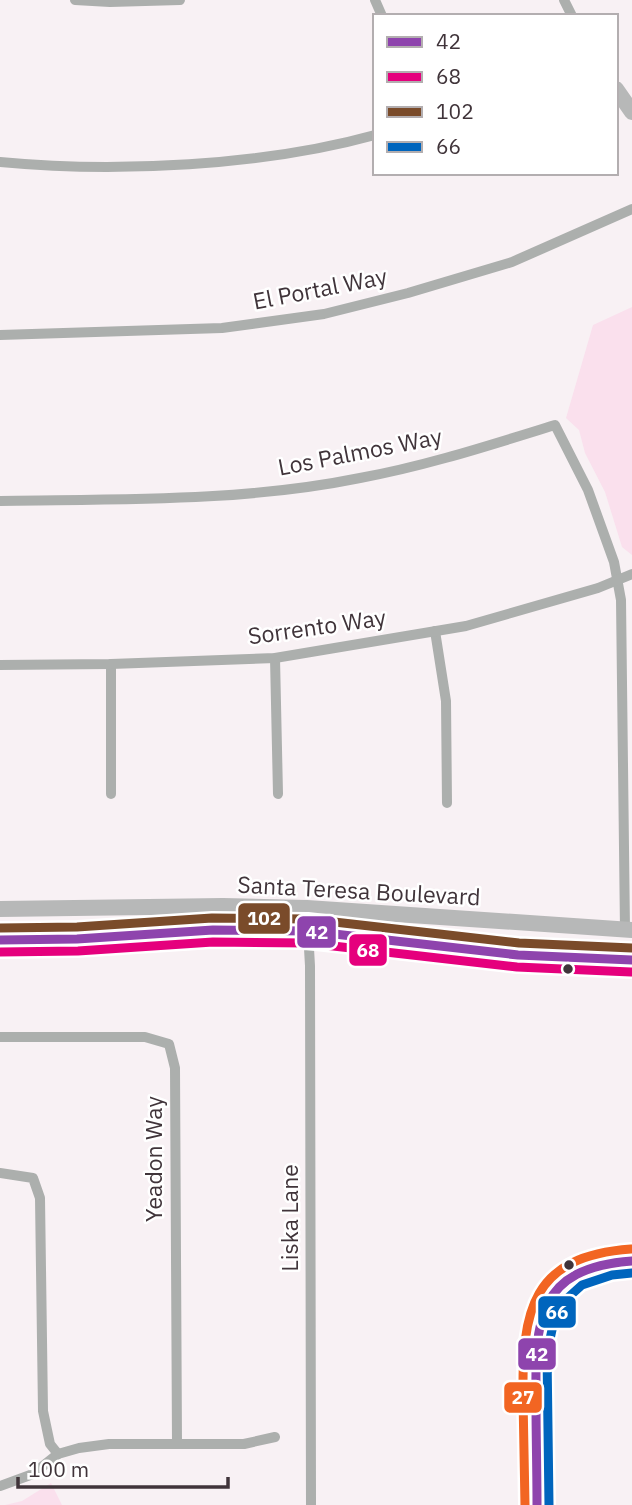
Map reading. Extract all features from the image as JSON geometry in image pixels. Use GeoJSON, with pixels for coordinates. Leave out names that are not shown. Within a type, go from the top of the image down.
{"type":"FeatureCollection","features":[{"type":"Feature","properties":{"kind":"main road"},"geometry":{"type":"LineString","coordinates":[[618,92],[632,112]]}},
{"type":"Feature","properties":{"kind":"main road","name":"Santa Teresa Boulevard"},"geometry":{"type":"LineString","coordinates":[[0,909],[223,906],[307,908],[628,930]]}},
{"type":"Feature","properties":{"kind":"main road","name":"Santa Teresa Boulevard"},"geometry":{"type":"LineString","coordinates":[[0,940],[77,939],[214,930],[308,931],[517,955],[632,960]]}},
{"type":"Feature","properties":{"kind":"main road"},"geometry":{"type":"LineString","coordinates":[[537,1505],[535,1352],[543,1310],[557,1287],[572,1276],[599,1264],[632,1261]]}},
{"type":"Feature","properties":{"kind":"street"},"geometry":{"type":"LineString","coordinates":[[75,0],[180,0]]}},
{"type":"Feature","properties":{"kind":"street"},"geometry":{"type":"LineString","coordinates":[[0,162],[45,166],[172,165],[276,155],[373,135]]}},
{"type":"Feature","properties":{"kind":"street","name":"El Portal Way"},"geometry":{"type":"LineString","coordinates":[[0,335],[222,328],[324,314],[408,293],[512,262],[632,209]]}},
{"type":"Feature","properties":{"kind":"street","name":"Los Palmos Way"},"geometry":{"type":"LineString","coordinates":[[0,501],[179,498],[280,490],[358,479],[431,463],[555,425],[588,490],[614,562],[617,580]]}},
{"type":"Feature","properties":{"kind":"street","name":"Sorrento Way"},"geometry":{"type":"LineString","coordinates":[[0,665],[275,658],[466,626],[632,575]]}},
{"type":"Feature","properties":{"kind":"street"},"geometry":{"type":"LineString","coordinates":[[617,580],[621,600],[628,930]]}},
{"type":"Feature","properties":{"kind":"street"},"geometry":{"type":"LineString","coordinates":[[435,631],[446,701],[447,803]]}},
{"type":"Feature","properties":{"kind":"street"},"geometry":{"type":"LineString","coordinates":[[275,658],[278,794]]}},
{"type":"Feature","properties":{"kind":"street"},"geometry":{"type":"LineString","coordinates":[[111,664],[111,794]]}},
{"type":"Feature","properties":{"kind":"street","name":"Liska Lane"},"geometry":{"type":"LineString","coordinates":[[308,931],[311,1505]]}},
{"type":"Feature","properties":{"kind":"street","name":"Yeadon Way"},"geometry":{"type":"LineString","coordinates":[[0,1037],[145,1037],[169,1044],[175,1068],[177,1444]]}},
{"type":"Feature","properties":{"kind":"street"},"geometry":{"type":"LineString","coordinates":[[0,1173],[33,1178],[40,1198],[43,1411],[50,1444],[58,1454]]}},
{"type":"Feature","properties":{"kind":"street"},"geometry":{"type":"LineString","coordinates":[[0,1486],[33,1474],[58,1454],[79,1448],[109,1444],[244,1444],[275,1437]]}},
{"type":"Feature","properties":{"kind":"shaded area"},"geometry":{"type":"Polygon","coordinates":[[[632,307],[632,555],[622,547],[605,492],[585,453],[579,430],[566,418],[593,325],[632,307]]]}},
{"type":"Feature","properties":{"kind":"shaded area"},"geometry":{"type":"Polygon","coordinates":[[[51,1483],[62,1505],[5,1505],[22,1501],[51,1483]]]}},
{"type":"Feature","properties":{"kind":"transit line","name":"102"},"geometry":{"type":"LineString","coordinates":[[0,928],[77,927],[212,918],[308,919],[519,943],[632,948]]}},
{"type":"Feature","properties":{"kind":"transit line","name":"42"},"geometry":{"type":"LineString","coordinates":[[0,940],[77,939],[213,930],[308,931],[518,955],[632,960]]}},
{"type":"Feature","properties":{"kind":"transit line","name":"68"},"geometry":{"type":"LineString","coordinates":[[0,952],[78,951],[213,942],[307,943],[517,967],[631,972]]}},
{"type":"Feature","properties":{"kind":"transit line","name":"27"},"geometry":{"type":"LineString","coordinates":[[525,1505],[523,1367],[530,1314],[539,1294],[553,1276],[572,1263],[598,1254],[631,1249]]}},
{"type":"Feature","properties":{"kind":"transit line","name":"42"},"geometry":{"type":"LineString","coordinates":[[537,1505],[537,1347],[548,1304],[559,1287],[576,1275],[600,1266],[632,1261]]}},
{"type":"Feature","properties":{"kind":"transit line","name":"66"},"geometry":{"type":"LineString","coordinates":[[549,1505],[547,1353],[555,1316],[562,1303],[582,1285],[612,1275],[632,1273]]}}]}
